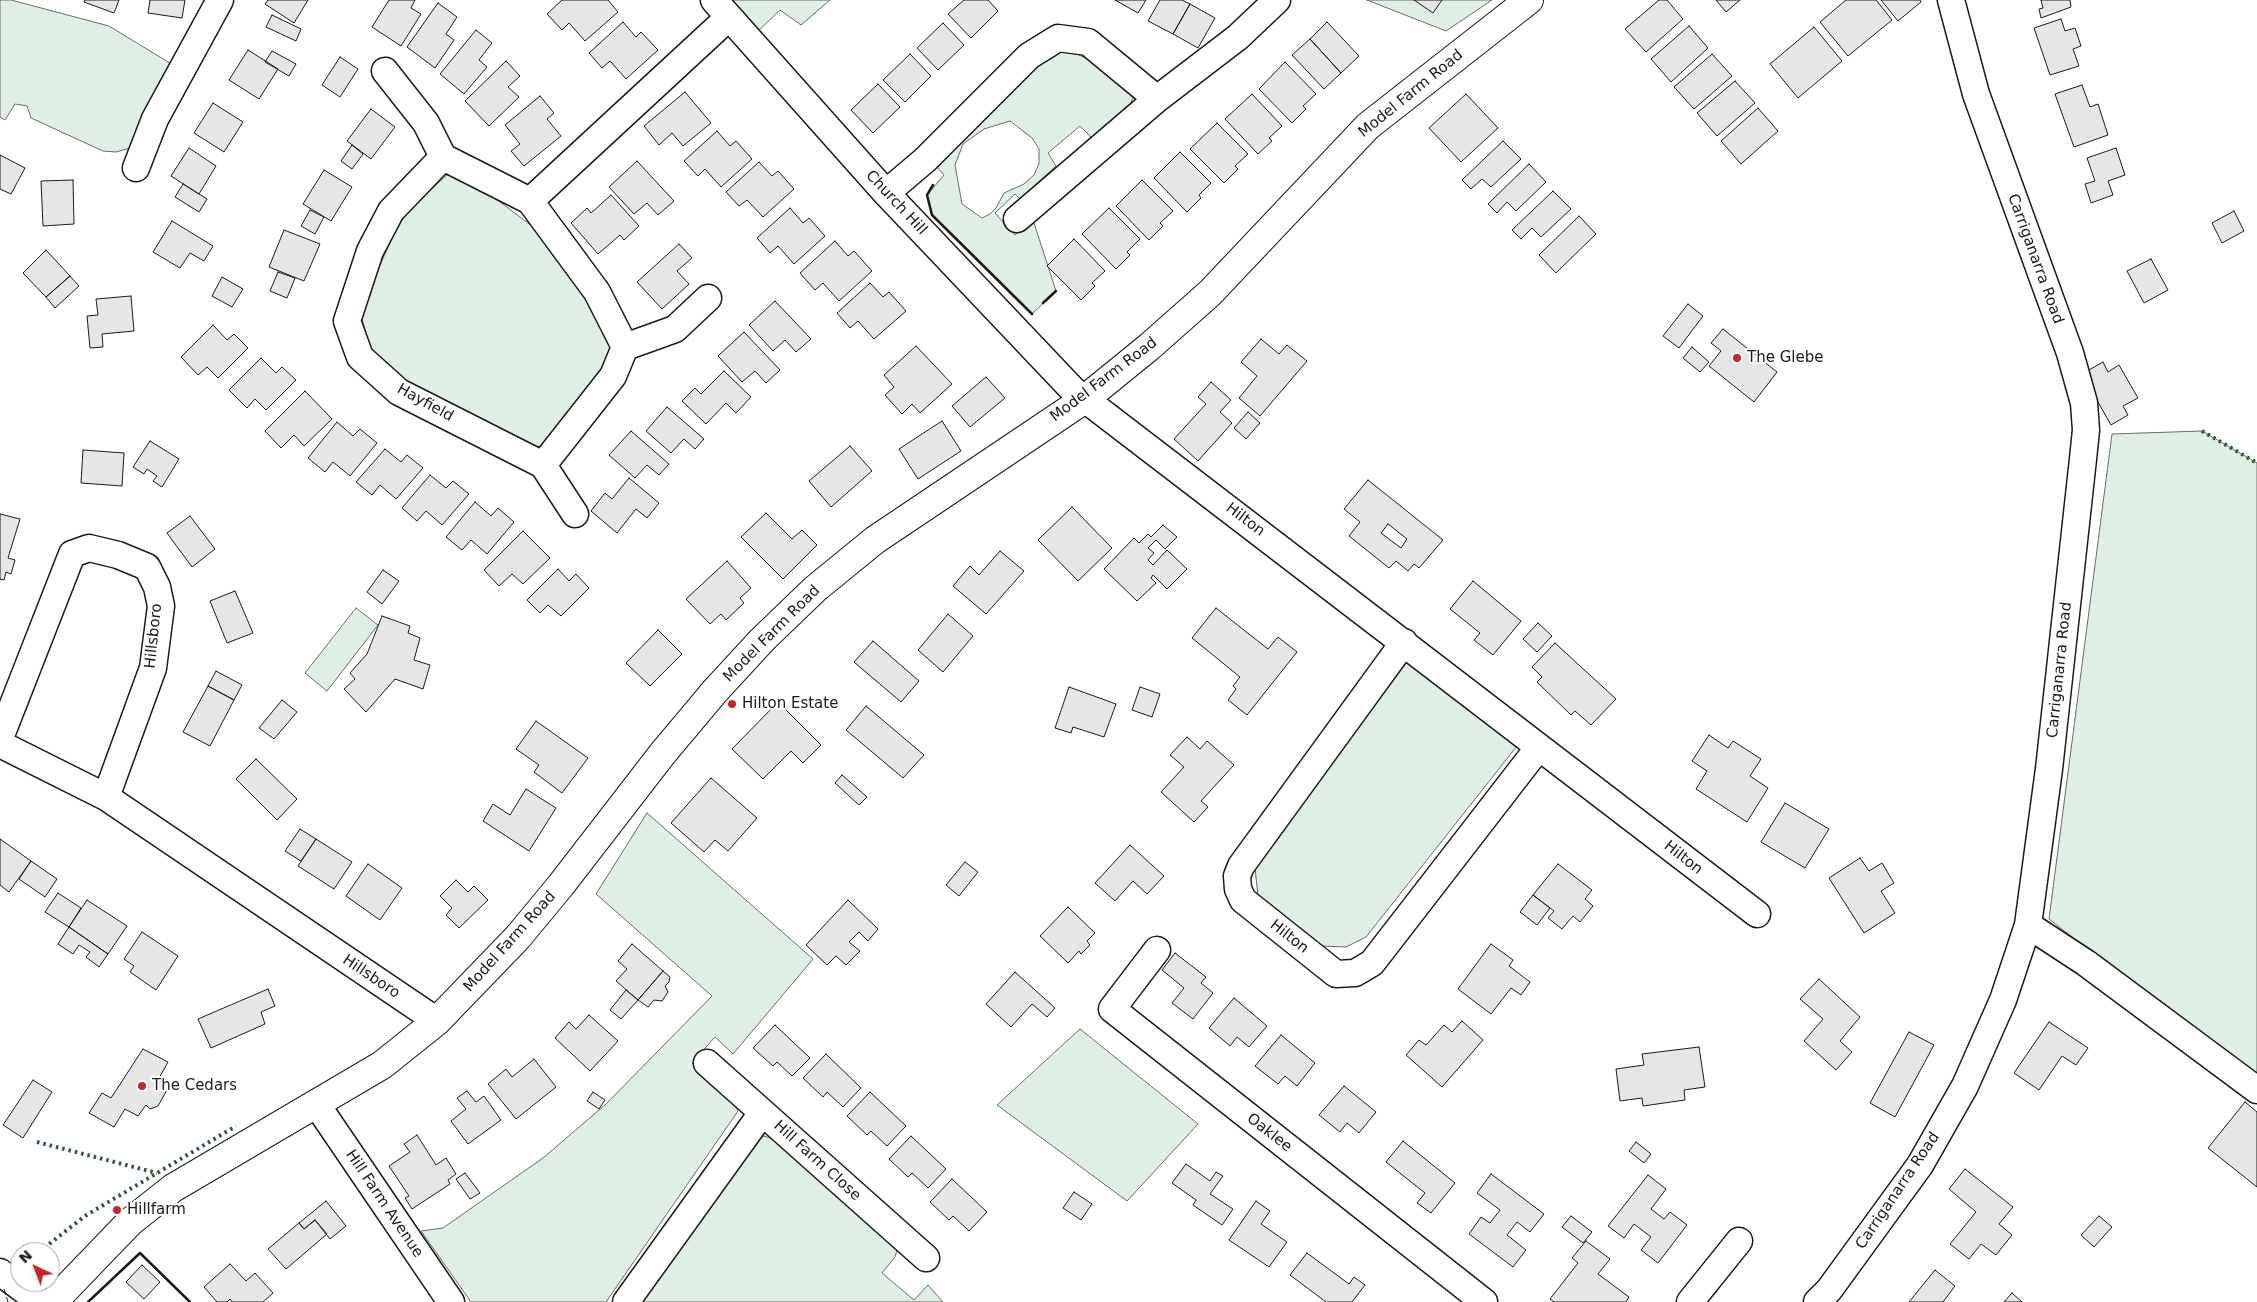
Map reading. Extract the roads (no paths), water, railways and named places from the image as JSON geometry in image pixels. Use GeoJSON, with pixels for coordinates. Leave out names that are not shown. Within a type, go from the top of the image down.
{"type":"FeatureCollection","features":[{"type":"Feature","properties":{"kind":"main road","name":"Model Farm Road"},"geometry":{"type":"LineString","coordinates":[[53,1302],[130,1222],[173,1188],[213,1162],[317,1105],[382,1066],[437,1021],[518,937],[562,885],[663,753],[715,691],[782,621],[845,563],[875,540],[1084,399],[1210,293],[1368,126],[1529,0]]}},
{"type":"Feature","properties":{"kind":"street"},"geometry":{"type":"LineString","coordinates":[[136,168],[155,120],[220,0]]}},
{"type":"Feature","properties":{"kind":"street"},"geometry":{"type":"LineString","coordinates":[[1017,219],[1158,99],[1238,37],[1277,0]]}},
{"type":"Feature","properties":{"kind":"street","name":"Carriganarra Road"},"geometry":{"type":"LineString","coordinates":[[1817,1302],[1830,1290],[1920,1165],[1965,1086],[2003,1000],[2028,925],[2049,769],[2086,430],[2084,403],[2070,352],[1976,94],[1951,0]]}},
{"type":"Feature","properties":{"kind":"street"},"geometry":{"type":"LineString","coordinates":[[530,201],[721,9]]}},
{"type":"Feature","properties":{"kind":"street","name":"Church Hill"},"geometry":{"type":"LineString","coordinates":[[721,9],[886,194],[1084,399]]}},
{"type":"Feature","properties":{"kind":"street"},"geometry":{"type":"LineString","coordinates":[[886,194],[925,160],[1028,56],[1058,38],[1088,42],[1158,99]]}},
{"type":"Feature","properties":{"kind":"street"},"geometry":{"type":"LineString","coordinates":[[385,71],[426,123],[443,157],[530,201],[597,292],[626,347]]}},
{"type":"Feature","properties":{"kind":"street","name":"Hayfield"},"geometry":{"type":"LineString","coordinates":[[443,157],[391,211],[370,251],[347,321],[360,357],[399,392],[543,465],[575,514]]}},
{"type":"Feature","properties":{"kind":"street"},"geometry":{"type":"LineString","coordinates":[[543,465],[613,376],[626,347],[675,329],[708,298]]}},
{"type":"Feature","properties":{"kind":"street","name":"Hilton"},"geometry":{"type":"LineString","coordinates":[[1084,399],[1757,914]]}},
{"type":"Feature","properties":{"kind":"street","name":"Hillsboro"},"geometry":{"type":"LineString","coordinates":[[0,738],[72,554],[89,548],[118,555],[147,567],[156,586],[161,606],[153,668],[106,797]]}},
{"type":"Feature","properties":{"kind":"street","name":"Hilton"},"geometry":{"type":"LineString","coordinates":[[1404,642],[1241,866],[1237,876],[1238,889],[1243,900],[1336,974],[1355,973],[1372,963],[1538,747]]}},
{"type":"Feature","properties":{"kind":"street","name":"Hillsboro"},"geometry":{"type":"LineString","coordinates":[[0,744],[106,797],[437,1021]]}},
{"type":"Feature","properties":{"kind":"street"},"geometry":{"type":"LineString","coordinates":[[2028,925],[2086,963],[2257,1090]]}},
{"type":"Feature","properties":{"kind":"street","name":"Oaklee"},"geometry":{"type":"LineString","coordinates":[[1157,950],[1112,1009],[1484,1302]]}},
{"type":"Feature","properties":{"kind":"street","name":"Hill Farm Close"},"geometry":{"type":"LineString","coordinates":[[707,1063],[926,1258]]}},
{"type":"Feature","properties":{"kind":"street","name":"Hill Farm Avenue"},"geometry":{"type":"LineString","coordinates":[[317,1105],[451,1302]]}},
{"type":"Feature","properties":{"kind":"street"},"geometry":{"type":"LineString","coordinates":[[626,1302],[762,1113]]}},
{"type":"Feature","properties":{"kind":"street"},"geometry":{"type":"LineString","coordinates":[[1690,1302],[1739,1241]]}},
{"type":"Feature","properties":{"kind":"street"},"geometry":{"type":"LineString","coordinates":[[0,1272],[40,1302]]}},
{"type":"Feature","properties":{"kind":"place","name":"The Glebe"},"geometry":{"type":"Point","coordinates":[1737,358]}},
{"type":"Feature","properties":{"kind":"place","name":"Hilton Estate"},"geometry":{"type":"Point","coordinates":[732,704]}},
{"type":"Feature","properties":{"kind":"place","name":"The Cedars"},"geometry":{"type":"Point","coordinates":[142,1086]}},
{"type":"Feature","properties":{"kind":"place","name":"Hillfarm"},"geometry":{"type":"Point","coordinates":[117,1210]}}]}
